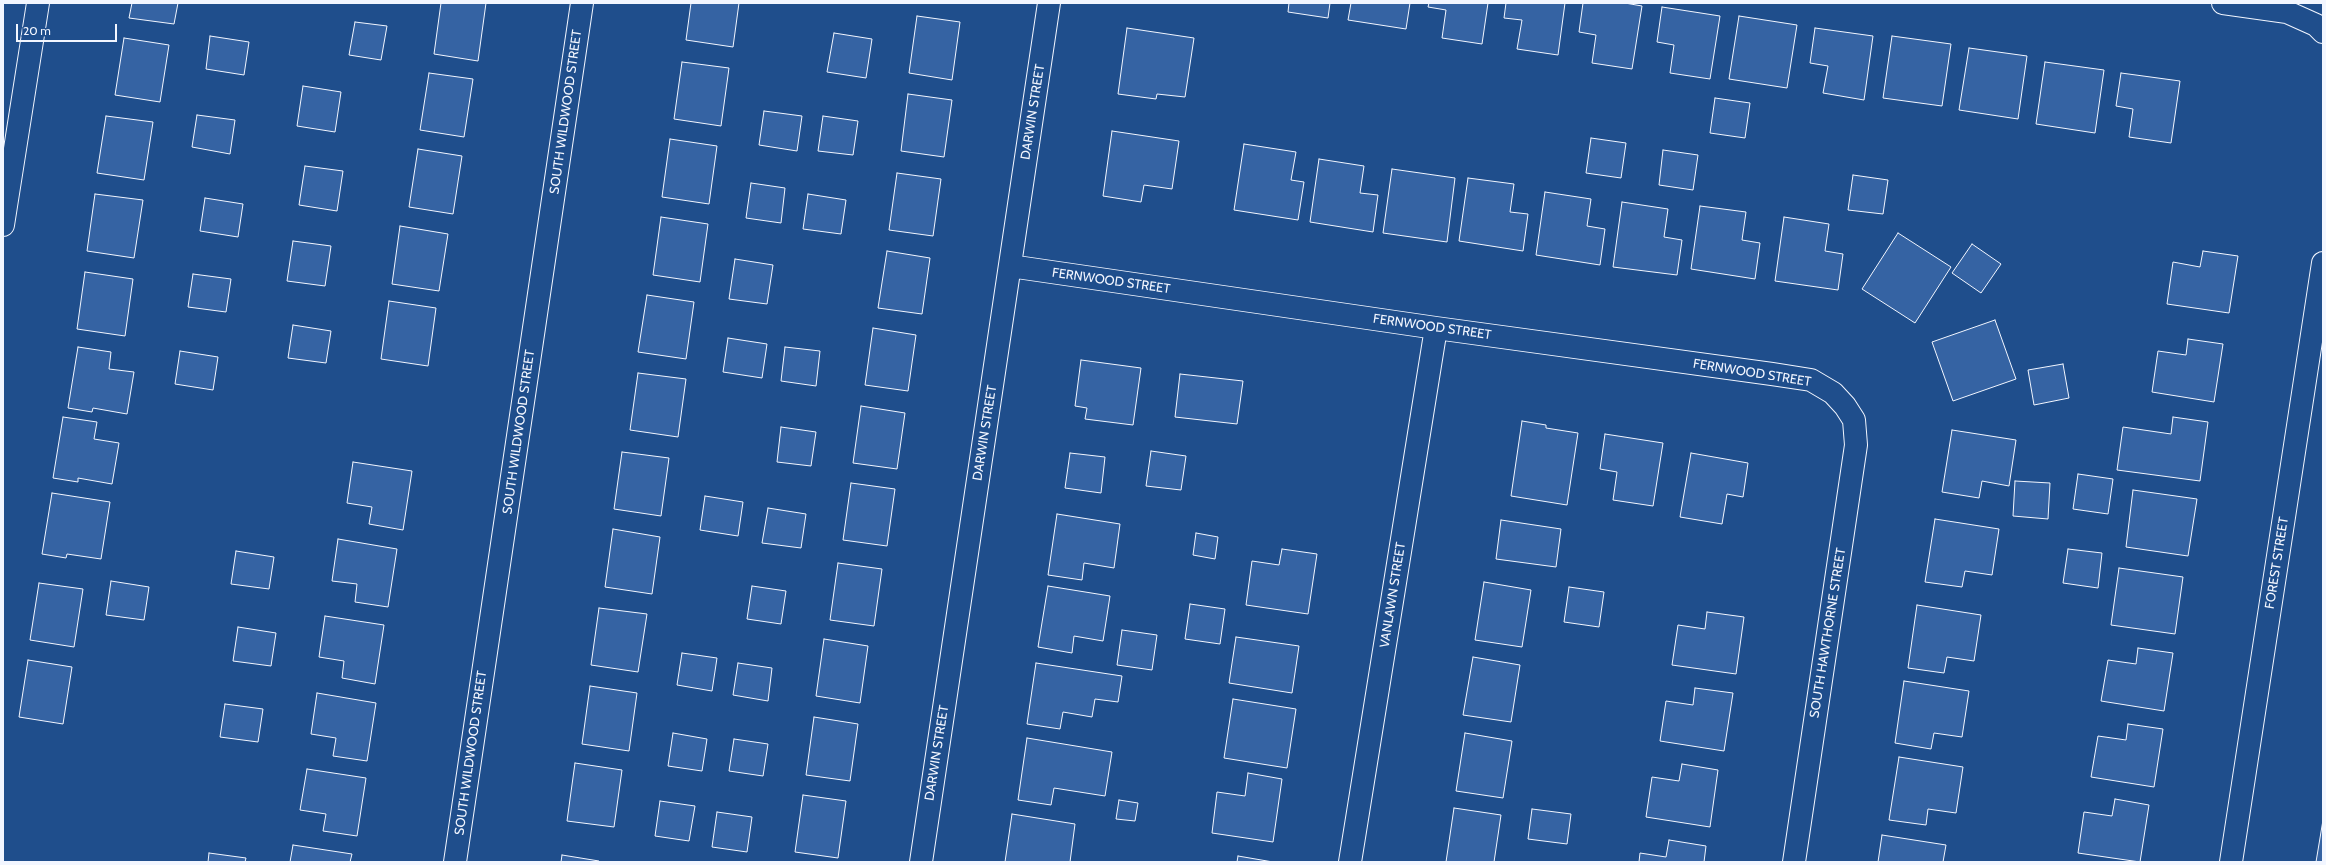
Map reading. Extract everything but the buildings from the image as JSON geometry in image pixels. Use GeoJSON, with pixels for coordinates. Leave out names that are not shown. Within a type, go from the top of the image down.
{"type":"FeatureCollection","features":[{"type":"Feature","properties":{"kind":"street"},"geometry":{"type":"LineString","coordinates":[[3,225],[6,186],[38,3]]}},
{"type":"Feature","properties":{"kind":"street","name":"SOUTH WILDWOOD STREET"},"geometry":{"type":"LineString","coordinates":[[455,862],[582,3]]}},
{"type":"Feature","properties":{"kind":"street","name":"DARWIN STREET"},"geometry":{"type":"LineString","coordinates":[[921,862],[1049,3]]}},
{"type":"Feature","properties":{"kind":"street"},"geometry":{"type":"LineString","coordinates":[[2223,3],[2287,12],[2316,26],[2323,32]]}},
{"type":"Feature","properties":{"kind":"street","name":"FOREST STREET"},"geometry":{"type":"LineString","coordinates":[[2231,862],[2323,263]]}},
{"type":"Feature","properties":{"kind":"street","name":"FERNWOOD STREET"},"geometry":{"type":"LineString","coordinates":[[1010,266],[1436,328],[1811,380],[1833,393],[1845,406]]}},
{"type":"Feature","properties":{"kind":"street","name":"VANLAWN STREET"},"geometry":{"type":"LineString","coordinates":[[1350,862],[1436,328]]}},
{"type":"Feature","properties":{"kind":"street","name":"SOUTH HAWTHORNE STREET"},"geometry":{"type":"LineString","coordinates":[[1794,862],[1856,445],[1854,420],[1845,406]]}}]}
